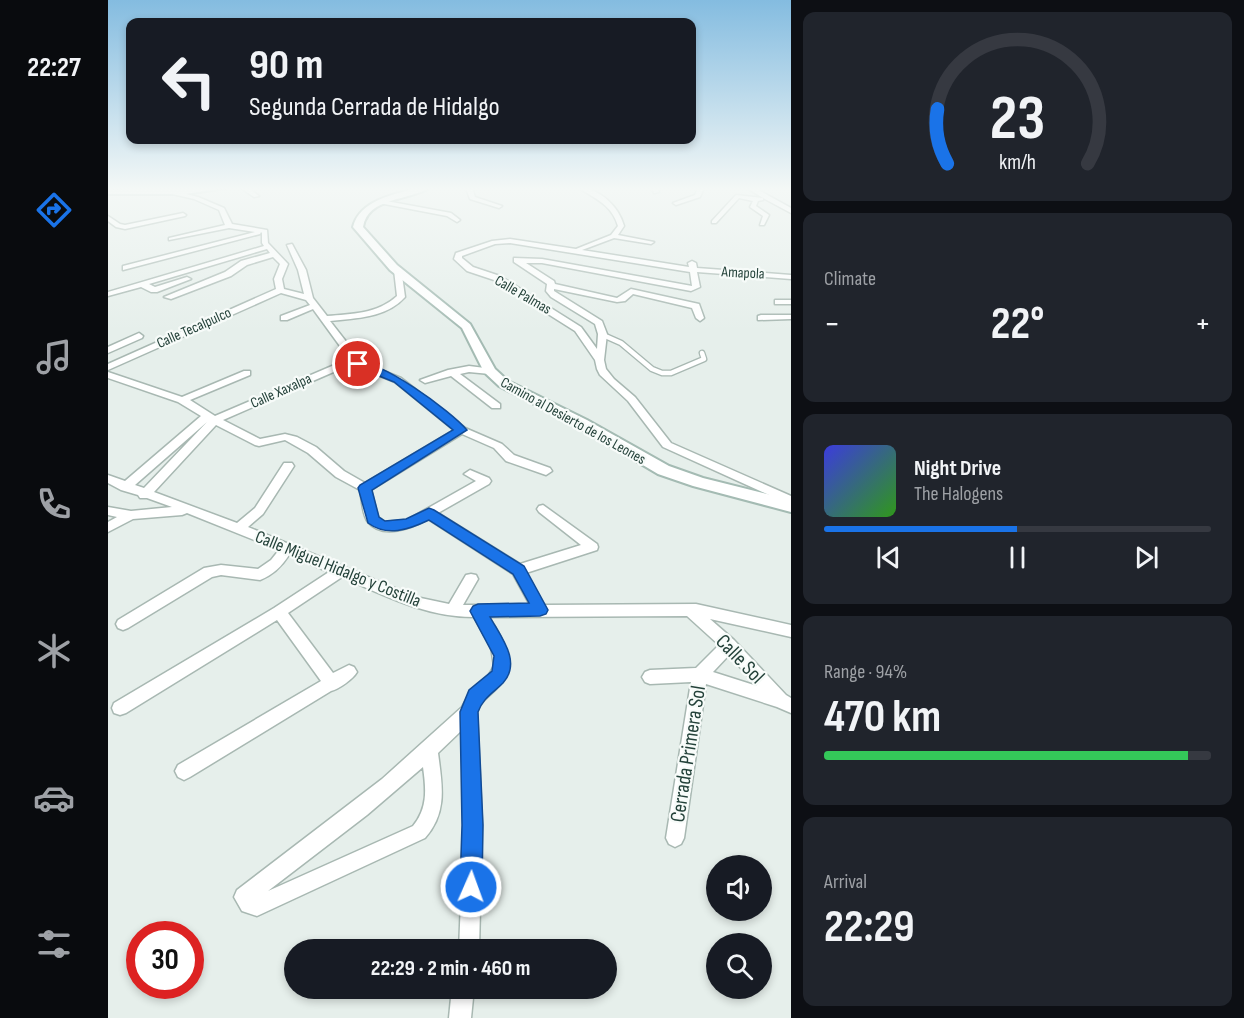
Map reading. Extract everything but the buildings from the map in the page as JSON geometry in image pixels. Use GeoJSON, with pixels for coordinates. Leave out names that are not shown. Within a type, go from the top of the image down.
{"type":"FeatureCollection","features":[{"type":"Feature","properties":{"kind":"main road","name":"Camino al Desierto de los Leones"},"geometry":{"type":"LineString","coordinates":[[364,236],[398,270],[466,326],[476,338],[490,371],[508,386],[573,418],[648,463],[698,481],[784,502],[791,508]]}},
{"type":"Feature","properties":{"kind":"street"},"geometry":{"type":"LineString","coordinates":[[171,239],[187,236]]}},
{"type":"Feature","properties":{"kind":"street"},"geometry":{"type":"LineString","coordinates":[[126,268],[248,236]]}},
{"type":"Feature","properties":{"kind":"street"},"geometry":{"type":"LineString","coordinates":[[266,236],[268,247],[284,264],[278,279],[280,290],[309,298]]}},
{"type":"Feature","properties":{"kind":"street"},"geometry":{"type":"LineString","coordinates":[[574,251],[612,236],[651,242]]}},
{"type":"Feature","properties":{"kind":"street","name":"Calle Palmas"},"geometry":{"type":"LineString","coordinates":[[700,318],[696,306],[648,294],[631,291],[622,299],[617,300],[553,286],[517,260],[553,263],[691,289],[696,287],[693,266],[502,241],[469,249],[459,255],[458,259],[470,269],[497,278],[578,329],[600,360],[603,374],[628,395],[642,412],[651,429],[667,445],[784,502]]}},
{"type":"Feature","properties":{"kind":"street"},"geometry":{"type":"LineString","coordinates":[[290,245],[302,270],[309,298],[350,353],[345,359],[398,380],[461,430],[498,446],[510,458],[546,471]]}},
{"type":"Feature","properties":{"kind":"street"},"geometry":{"type":"LineString","coordinates":[[108,294],[268,247]]}},
{"type":"Feature","properties":{"kind":"street"},"geometry":{"type":"LineString","coordinates":[[168,297],[228,274],[244,263],[275,254]]}},
{"type":"Feature","properties":{"kind":"street","name":"Amapola"},"geometry":{"type":"LineString","coordinates":[[693,266],[791,277]]}},
{"type":"Feature","properties":{"kind":"street"},"geometry":{"type":"LineString","coordinates":[[324,319],[382,310],[395,304],[401,297],[398,270]]}},
{"type":"Feature","properties":{"kind":"street"},"geometry":{"type":"LineString","coordinates":[[142,284],[154,290],[187,279]]}},
{"type":"Feature","properties":{"kind":"street","name":"Calle Palmas"},"geometry":{"type":"LineString","coordinates":[[553,286],[550,291],[599,323],[603,335]]}},
{"type":"Feature","properties":{"kind":"street","name":"Calle Tecalpulco"},"geometry":{"type":"LineString","coordinates":[[108,367],[280,290]]}},
{"type":"Feature","properties":{"kind":"street"},"geometry":{"type":"LineString","coordinates":[[778,302],[791,302]]}},
{"type":"Feature","properties":{"kind":"street"},"geometry":{"type":"LineString","coordinates":[[284,318],[315,306]]}},
{"type":"Feature","properties":{"kind":"street"},"geometry":{"type":"LineString","coordinates":[[761,318],[791,316]]}},
{"type":"Feature","properties":{"kind":"street"},"geometry":{"type":"LineString","coordinates":[[600,360],[603,335]]}},
{"type":"Feature","properties":{"kind":"street"},"geometry":{"type":"LineString","coordinates":[[108,350],[139,336]]}},
{"type":"Feature","properties":{"kind":"street","name":"Calle Xaxalpa"},"geometry":{"type":"LineString","coordinates":[[144,495],[212,418],[342,365],[345,359]]}},
{"type":"Feature","properties":{"kind":"street"},"geometry":{"type":"LineString","coordinates":[[425,380],[469,369],[490,371]]}},
{"type":"Feature","properties":{"kind":"street"},"geometry":{"type":"LineString","coordinates":[[451,372],[496,406]]}},
{"type":"Feature","properties":{"kind":"street"},"geometry":{"type":"LineString","coordinates":[[182,400],[247,373]]}},
{"type":"Feature","properties":{"kind":"street","name":"Calle Xaxalpa"},"geometry":{"type":"LineString","coordinates":[[108,375],[182,400],[259,442],[285,437],[293,439],[312,450],[340,474],[365,488]]}},
{"type":"Feature","properties":{"kind":"street"},"geometry":{"type":"LineString","coordinates":[[125,487],[212,418]]}},
{"type":"Feature","properties":{"kind":"street"},"geometry":{"type":"LineString","coordinates":[[461,430],[365,488],[372,519],[383,527],[409,524],[485,482],[470,474]]}},
{"type":"Feature","properties":{"kind":"street"},"geometry":{"type":"LineString","coordinates":[[239,528],[259,511],[288,466]]}},
{"type":"Feature","properties":{"kind":"street","name":"Calle Miguel Hidalgo y Costilla"},"geometry":{"type":"LineString","coordinates":[[108,479],[144,495],[239,528],[414,602],[452,611],[690,610],[791,631]]}},
{"type":"Feature","properties":{"kind":"street"},"geometry":{"type":"LineString","coordinates":[[518,570],[592,547],[543,509]]}},
{"type":"Feature","properties":{"kind":"street"},"geometry":{"type":"LineString","coordinates":[[110,512],[131,515],[189,511]]}},
{"type":"Feature","properties":{"kind":"street"},"geometry":{"type":"LineString","coordinates":[[429,513],[518,570],[540,610]]}},
{"type":"Feature","properties":{"kind":"street"},"geometry":{"type":"LineString","coordinates":[[108,527],[131,515]]}},
{"type":"Feature","properties":{"kind":"street"},"geometry":{"type":"LineString","coordinates":[[123,624],[209,572],[221,570],[260,575],[276,564],[287,548]]}},
{"type":"Feature","properties":{"kind":"street"},"geometry":{"type":"LineString","coordinates":[[120,708],[279,612],[341,571]]}},
{"type":"Feature","properties":{"kind":"street"},"geometry":{"type":"LineString","coordinates":[[452,611],[471,579]]}},
{"type":"Feature","properties":{"kind":"street","name":"Calle Sol"},"geometry":{"type":"LineString","coordinates":[[690,610],[729,645],[785,703]]}},
{"type":"Feature","properties":{"kind":"street"},"geometry":{"type":"LineString","coordinates":[[469,939],[472,825],[469,712],[475,696],[498,676],[502,667],[502,655],[478,611]]}},
{"type":"Feature","properties":{"kind":"street"},"geometry":{"type":"LineString","coordinates":[[279,612],[332,684]]}},
{"type":"Feature","properties":{"kind":"street","name":"Cerrada Primera Sol"},"geometry":{"type":"LineString","coordinates":[[675,837],[700,675],[729,645]]}},
{"type":"Feature","properties":{"kind":"street"},"geometry":{"type":"LineString","coordinates":[[184,771],[349,672]]}},
{"type":"Feature","properties":{"kind":"street"},"geometry":{"type":"LineString","coordinates":[[650,677],[700,675],[785,703]]}},
{"type":"Feature","properties":{"kind":"street"},"geometry":{"type":"LineString","coordinates":[[430,752],[435,810],[429,823],[419,832],[257,906],[249,904],[244,897],[430,752],[469,712]]}},
{"type":"Feature","properties":{"kind":"street"},"geometry":{"type":"LineString","coordinates":[[460,1018],[462,999]]}},
{"type":"Feature","properties":{"kind":"lane"},"geometry":{"type":"LineString","coordinates":[[603,335],[621,343],[652,369],[662,373],[671,373],[704,359],[702,354]]}},
{"type":"Feature","properties":{"kind":"route"},"geometry":{"type":"LineString","coordinates":[[358,364],[398,380],[461,430],[365,488],[372,519],[383,527],[409,524],[429,513],[518,570],[528,583],[540,610],[478,611],[502,655],[502,667],[498,676],[475,696],[469,712],[471,887]]}}]}
